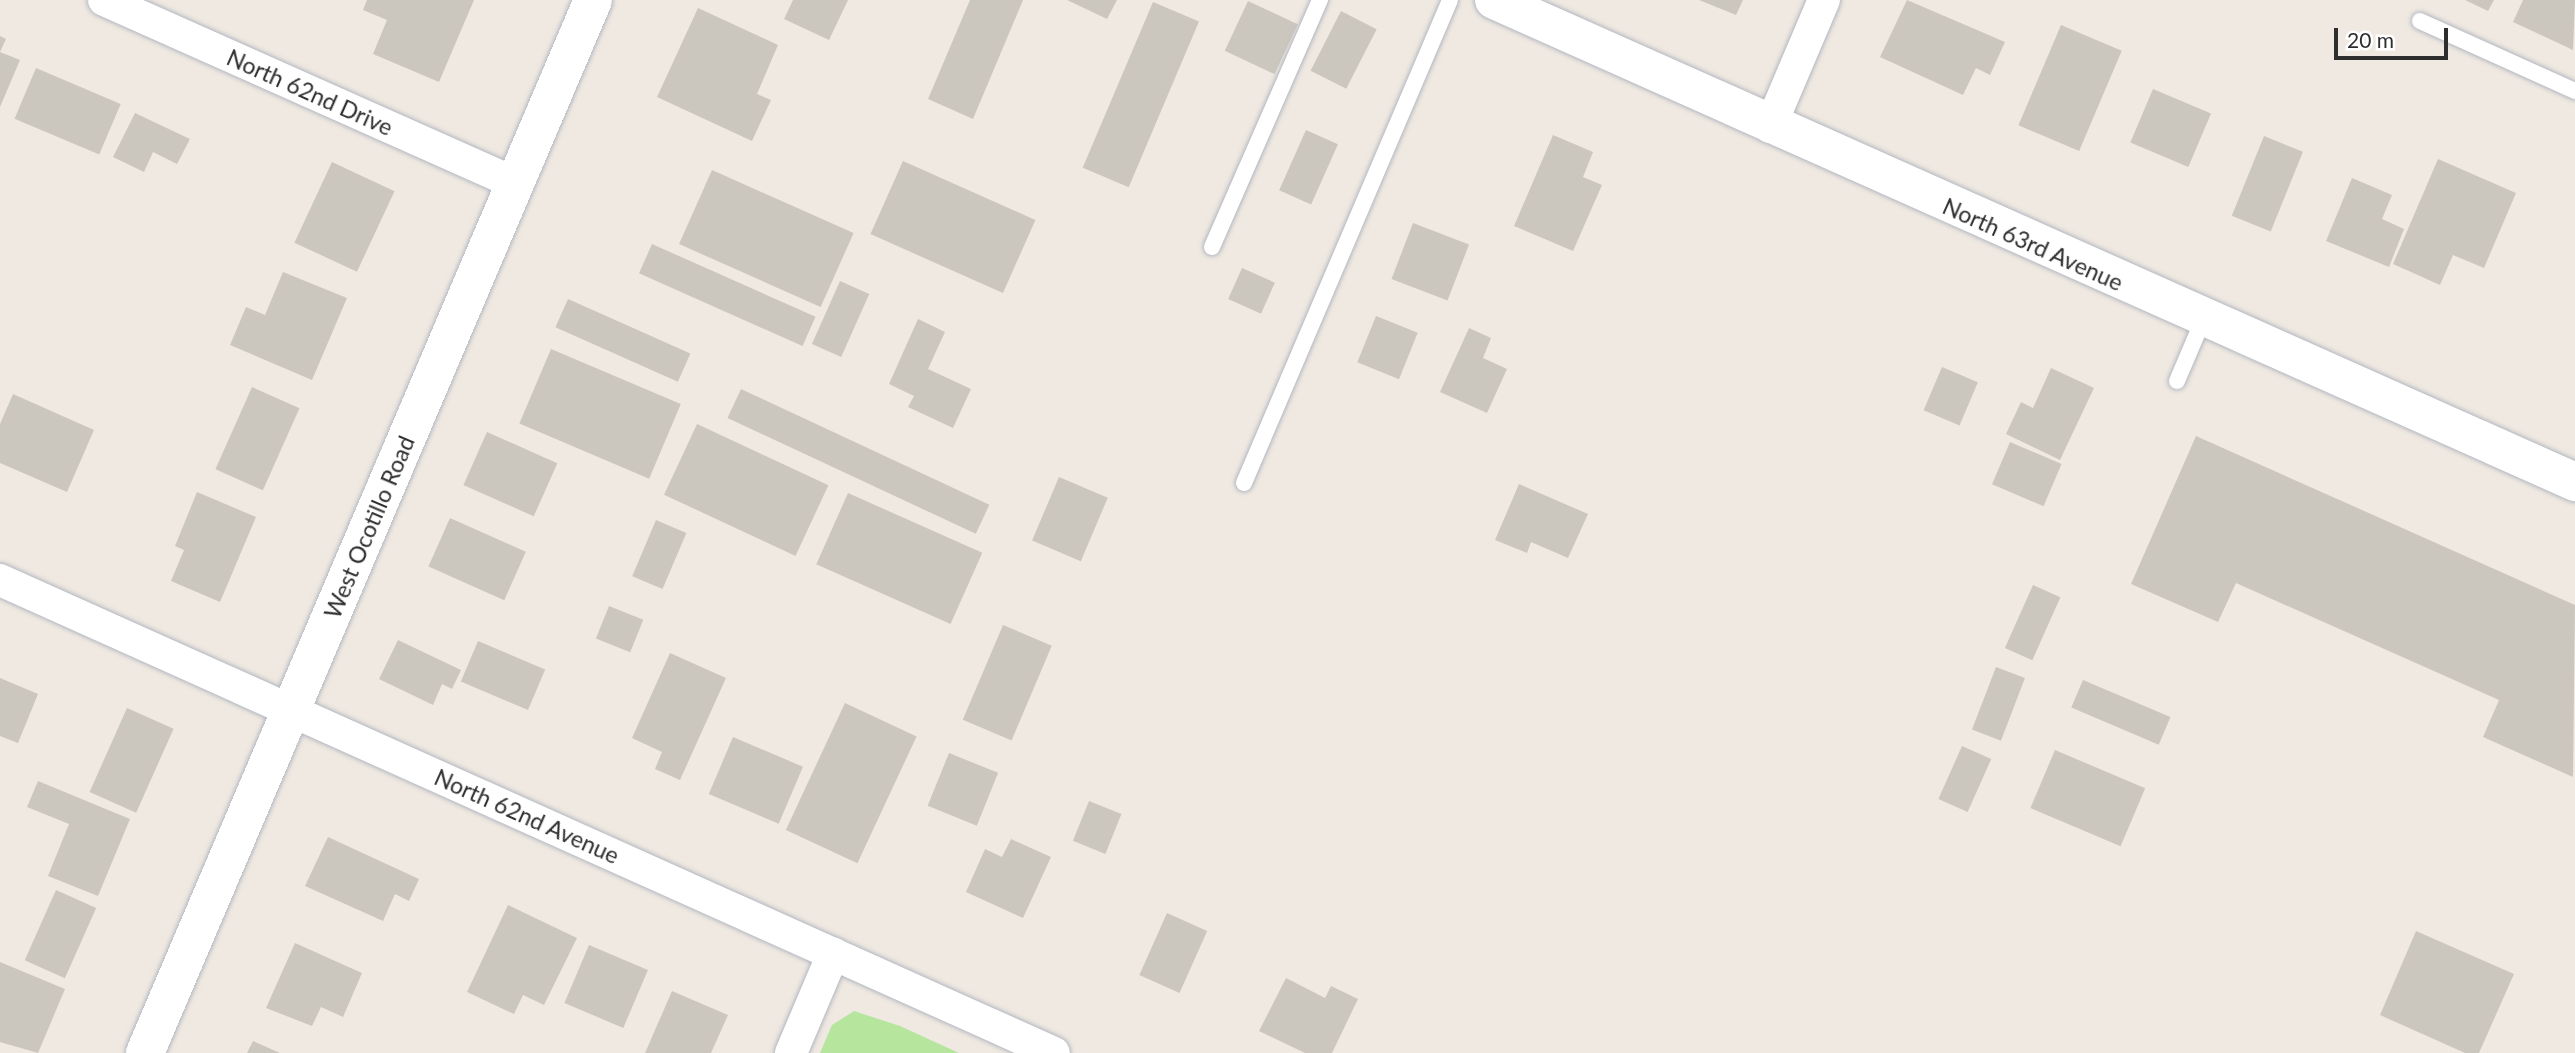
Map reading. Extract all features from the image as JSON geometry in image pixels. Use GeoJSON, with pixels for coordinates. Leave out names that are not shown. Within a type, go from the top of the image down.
{"type":"FeatureCollection","features":[{"type":"Feature","properties":{"kind":"street","name":"North 62nd Drive"},"geometry":{"type":"LineString","coordinates":[[104,0],[515,183]]}},
{"type":"Feature","properties":{"kind":"street","name":"West Ocotillo Road"},"geometry":{"type":"LineString","coordinates":[[145,1053],[593,0]]}},
{"type":"Feature","properties":{"kind":"street","name":"North 63rd Avenue"},"geometry":{"type":"LineString","coordinates":[[1494,0],[1770,127],[2575,482]]}},
{"type":"Feature","properties":{"kind":"street"},"geometry":{"type":"LineString","coordinates":[[1770,127],[1824,0]]}},
{"type":"Feature","properties":{"kind":"street","name":"North 62nd Avenue"},"geometry":{"type":"LineString","coordinates":[[0,580],[1054,1053]]}},
{"type":"Feature","properties":{"kind":"street"},"geometry":{"type":"LineString","coordinates":[[791,1053],[833,954]]}},
{"type":"Feature","properties":{"kind":"lane"},"geometry":{"type":"LineString","coordinates":[[1212,247],[1320,0]]}},
{"type":"Feature","properties":{"kind":"lane"},"geometry":{"type":"LineString","coordinates":[[1244,483],[1450,0]]}},
{"type":"Feature","properties":{"kind":"lane"},"geometry":{"type":"LineString","coordinates":[[2420,21],[2575,91]]}},
{"type":"Feature","properties":{"kind":"lane"},"geometry":{"type":"LineString","coordinates":[[2177,381],[2203,320]]}},
{"type":"Feature","properties":{"kind":"green space"},"geometry":{"type":"Polygon","coordinates":[[[854,1011],[900,1026],[959,1053],[820,1053],[832,1025],[854,1011]]]}},
{"type":"Feature","properties":{"kind":"building"},"geometry":{"type":"Polygon","coordinates":[[[367,0],[474,0],[439,82],[373,54],[387,20],[363,10],[367,0]]]}},
{"type":"Feature","properties":{"kind":"building"},"geometry":{"type":"Polygon","coordinates":[[[793,0],[848,0],[829,40],[784,19],[793,0]]]}},
{"type":"Feature","properties":{"kind":"building"},"geometry":{"type":"Polygon","coordinates":[[[970,0],[1023,0],[973,119],[928,99],[970,0]]]}},
{"type":"Feature","properties":{"kind":"building"},"geometry":{"type":"Polygon","coordinates":[[[1067,0],[1117,0],[1107,19],[1067,0]]]}},
{"type":"Feature","properties":{"kind":"building"},"geometry":{"type":"Polygon","coordinates":[[[1699,0],[1743,0],[1736,15],[1699,0]]]}},
{"type":"Feature","properties":{"kind":"building"},"geometry":{"type":"Polygon","coordinates":[[[1907,0],[2005,42],[1990,75],[1976,68],[1963,95],[1880,57],[1907,0]]]}},
{"type":"Feature","properties":{"kind":"building"},"geometry":{"type":"Polygon","coordinates":[[[2465,0],[2494,0],[2488,11],[2465,0]]]}},
{"type":"Feature","properties":{"kind":"building"},"geometry":{"type":"Polygon","coordinates":[[[2523,0],[2575,0],[2573,50],[2513,22],[2523,0]]]}},
{"type":"Feature","properties":{"kind":"building"},"geometry":{"type":"Polygon","coordinates":[[[1248,1],[1298,24],[1275,74],[1225,51],[1248,1]]]}},
{"type":"Feature","properties":{"kind":"building"},"geometry":{"type":"Polygon","coordinates":[[[1153,2],[1199,22],[1129,187],[1083,168],[1153,2]]]}},
{"type":"Feature","properties":{"kind":"building"},"geometry":{"type":"Polygon","coordinates":[[[698,8],[778,45],[757,94],[771,100],[752,141],[657,97],[698,8]]]}},
{"type":"Feature","properties":{"kind":"building"},"geometry":{"type":"Polygon","coordinates":[[[1341,11],[1377,29],[1346,89],[1311,71],[1341,11]]]}},
{"type":"Feature","properties":{"kind":"building"},"geometry":{"type":"Polygon","coordinates":[[[2061,25],[2122,51],[2079,151],[2018,125],[2061,25]]]}},
{"type":"Feature","properties":{"kind":"building"},"geometry":{"type":"Polygon","coordinates":[[[0,36],[6,39],[0,52],[0,36]]]}},
{"type":"Feature","properties":{"kind":"building"},"geometry":{"type":"Polygon","coordinates":[[[0,52],[20,60],[0,107],[0,52]]]}},
{"type":"Feature","properties":{"kind":"building"},"geometry":{"type":"Polygon","coordinates":[[[36,68],[121,104],[99,155],[15,119],[36,68]]]}},
{"type":"Feature","properties":{"kind":"building"},"geometry":{"type":"Polygon","coordinates":[[[2153,89],[2211,114],[2188,167],[2130,142],[2153,89]]]}},
{"type":"Feature","properties":{"kind":"building"},"geometry":{"type":"Polygon","coordinates":[[[135,113],[190,139],[177,164],[153,152],[144,172],[113,157],[135,113]]]}},
{"type":"Feature","properties":{"kind":"building"},"geometry":{"type":"Polygon","coordinates":[[[1306,130],[1338,144],[1311,205],[1279,190],[1306,130]]]}},
{"type":"Feature","properties":{"kind":"building"},"geometry":{"type":"Polygon","coordinates":[[[1553,135],[1593,152],[1583,177],[1602,185],[1573,251],[1514,226],[1553,135]]]}},
{"type":"Feature","properties":{"kind":"building"},"geometry":{"type":"Polygon","coordinates":[[[2264,136],[2303,152],[2271,231],[2232,216],[2264,136]]]}},
{"type":"Feature","properties":{"kind":"building"},"geometry":{"type":"Polygon","coordinates":[[[2438,159],[2516,193],[2484,268],[2453,255],[2440,285],[2393,264],[2438,159]]]}},
{"type":"Feature","properties":{"kind":"building"},"geometry":{"type":"Polygon","coordinates":[[[903,161],[1035,220],[1003,293],[870,234],[903,161]]]}},
{"type":"Feature","properties":{"kind":"building"},"geometry":{"type":"Polygon","coordinates":[[[332,162],[395,191],[357,272],[294,243],[332,162]]]}},
{"type":"Feature","properties":{"kind":"building"},"geometry":{"type":"Polygon","coordinates":[[[712,170],[854,233],[821,307],[679,244],[712,170]]]}},
{"type":"Feature","properties":{"kind":"building"},"geometry":{"type":"Polygon","coordinates":[[[2352,178],[2392,195],[2382,219],[2404,229],[2389,267],[2326,241],[2352,178]]]}},
{"type":"Feature","properties":{"kind":"building"},"geometry":{"type":"Polygon","coordinates":[[[1413,223],[1469,245],[1448,301],[1391,279],[1413,223]]]}},
{"type":"Feature","properties":{"kind":"building"},"geometry":{"type":"Polygon","coordinates":[[[652,244],[816,317],[803,346],[639,273],[652,244]]]}},
{"type":"Feature","properties":{"kind":"building"},"geometry":{"type":"Polygon","coordinates":[[[1242,268],[1275,283],[1261,314],[1228,299],[1242,268]]]}},
{"type":"Feature","properties":{"kind":"building"},"geometry":{"type":"Polygon","coordinates":[[[283,272],[347,298],[312,380],[230,345],[246,307],[265,315],[283,272]]]}},
{"type":"Feature","properties":{"kind":"building"},"geometry":{"type":"Polygon","coordinates":[[[840,281],[869,294],[841,357],[812,344],[840,281]]]}},
{"type":"Feature","properties":{"kind":"building"},"geometry":{"type":"Polygon","coordinates":[[[568,299],[690,354],[678,382],[555,327],[568,299]]]}},
{"type":"Feature","properties":{"kind":"building"},"geometry":{"type":"Polygon","coordinates":[[[1376,316],[1418,333],[1399,379],[1357,362],[1376,316]]]}},
{"type":"Feature","properties":{"kind":"building"},"geometry":{"type":"Polygon","coordinates":[[[918,319],[945,332],[928,369],[971,389],[953,428],[908,407],[914,396],[889,384],[918,319]]]}},
{"type":"Feature","properties":{"kind":"building"},"geometry":{"type":"Polygon","coordinates":[[[1469,328],[1491,338],[1483,358],[1507,369],[1487,413],[1440,392],[1469,328]]]}},
{"type":"Feature","properties":{"kind":"building"},"geometry":{"type":"Polygon","coordinates":[[[551,349],[681,404],[649,479],[519,424],[551,349]]]}},
{"type":"Feature","properties":{"kind":"building"},"geometry":{"type":"Polygon","coordinates":[[[1942,367],[1978,382],[1960,426],[1924,410],[1942,367]]]}},
{"type":"Feature","properties":{"kind":"building"},"geometry":{"type":"Polygon","coordinates":[[[2051,368],[2094,388],[2060,460],[2006,434],[2021,402],[2033,408],[2051,368]]]}},
{"type":"Feature","properties":{"kind":"building"},"geometry":{"type":"Polygon","coordinates":[[[252,387],[300,408],[263,490],[215,469],[252,387]]]}},
{"type":"Feature","properties":{"kind":"building"},"geometry":{"type":"Polygon","coordinates":[[[741,389],[989,505],[976,534],[727,418],[741,389]]]}},
{"type":"Feature","properties":{"kind":"building"},"geometry":{"type":"Polygon","coordinates":[[[13,394],[94,430],[67,492],[0,463],[0,424],[13,394]]]}},
{"type":"Feature","properties":{"kind":"building"},"geometry":{"type":"Polygon","coordinates":[[[697,424],[828,485],[795,556],[664,495],[697,424]]]}},
{"type":"Feature","properties":{"kind":"building"},"geometry":{"type":"Polygon","coordinates":[[[487,432],[557,463],[534,516],[463,485],[487,432]]]}},
{"type":"Feature","properties":{"kind":"building"},"geometry":{"type":"Polygon","coordinates":[[[2196,436],[2575,605],[2573,777],[2483,737],[2499,700],[2236,583],[2218,622],[2131,584],[2196,436]]]}},
{"type":"Feature","properties":{"kind":"building"},"geometry":{"type":"Polygon","coordinates":[[[2010,442],[2062,464],[2044,506],[1992,484],[2010,442]]]}},
{"type":"Feature","properties":{"kind":"building"},"geometry":{"type":"Polygon","coordinates":[[[1059,477],[1108,498],[1081,561],[1032,541],[1059,477]]]}},
{"type":"Feature","properties":{"kind":"building"},"geometry":{"type":"Polygon","coordinates":[[[1519,484],[1588,514],[1568,558],[1531,542],[1527,553],[1495,540],[1519,484]]]}},
{"type":"Feature","properties":{"kind":"building"},"geometry":{"type":"Polygon","coordinates":[[[197,492],[256,517],[220,602],[171,581],[184,550],[175,546],[197,492]]]}},
{"type":"Feature","properties":{"kind":"building"},"geometry":{"type":"Polygon","coordinates":[[[848,493],[982,553],[951,624],[816,564],[848,493]]]}},
{"type":"Feature","properties":{"kind":"building"},"geometry":{"type":"Polygon","coordinates":[[[450,518],[526,552],[504,600],[428,566],[450,518]]]}},
{"type":"Feature","properties":{"kind":"building"},"geometry":{"type":"Polygon","coordinates":[[[656,520],[686,533],[663,589],[632,576],[656,520]]]}},
{"type":"Feature","properties":{"kind":"building"},"geometry":{"type":"Polygon","coordinates":[[[2033,585],[2060,597],[2032,660],[2005,648],[2033,585]]]}},
{"type":"Feature","properties":{"kind":"building"},"geometry":{"type":"Polygon","coordinates":[[[609,606],[643,620],[630,652],[596,638],[609,606]]]}},
{"type":"Feature","properties":{"kind":"building"},"geometry":{"type":"Polygon","coordinates":[[[1003,625],[1052,646],[1012,741],[963,720],[1003,625]]]}},
{"type":"Feature","properties":{"kind":"building"},"geometry":{"type":"Polygon","coordinates":[[[398,640],[461,670],[452,689],[442,684],[433,705],[379,679],[398,640]]]}},
{"type":"Feature","properties":{"kind":"building"},"geometry":{"type":"Polygon","coordinates":[[[478,641],[545,670],[528,710],[461,682],[478,641]]]}},
{"type":"Feature","properties":{"kind":"building"},"geometry":{"type":"Polygon","coordinates":[[[670,653],[726,678],[680,780],[655,769],[662,752],[632,738],[670,653]]]}},
{"type":"Feature","properties":{"kind":"building"},"geometry":{"type":"Polygon","coordinates":[[[1996,667],[2025,678],[2001,741],[1972,730],[1996,667]]]}},
{"type":"Feature","properties":{"kind":"building"},"geometry":{"type":"Polygon","coordinates":[[[0,678],[38,694],[18,743],[0,736],[0,678]]]}},
{"type":"Feature","properties":{"kind":"building"},"geometry":{"type":"Polygon","coordinates":[[[2083,680],[2170,717],[2159,745],[2071,708],[2083,680]]]}},
{"type":"Feature","properties":{"kind":"building"},"geometry":{"type":"Polygon","coordinates":[[[845,703],[917,736],[857,863],[786,830],[845,703]]]}},
{"type":"Feature","properties":{"kind":"building"},"geometry":{"type":"Polygon","coordinates":[[[127,708],[174,729],[136,813],[90,792],[127,708]]]}},
{"type":"Feature","properties":{"kind":"building"},"geometry":{"type":"Polygon","coordinates":[[[733,737],[803,767],[779,824],[709,794],[733,737]]]}},
{"type":"Feature","properties":{"kind":"building"},"geometry":{"type":"Polygon","coordinates":[[[1962,746],[1991,759],[1968,812],[1938,799],[1962,746]]]}},
{"type":"Feature","properties":{"kind":"building"},"geometry":{"type":"Polygon","coordinates":[[[2055,750],[2145,788],[2121,846],[2030,808],[2055,750]]]}},
{"type":"Feature","properties":{"kind":"building"},"geometry":{"type":"Polygon","coordinates":[[[949,753],[998,773],[977,826],[928,806],[949,753]]]}},
{"type":"Feature","properties":{"kind":"building"},"geometry":{"type":"Polygon","coordinates":[[[38,781],[130,819],[98,896],[48,876],[69,824],[27,807],[38,781]]]}},
{"type":"Feature","properties":{"kind":"building"},"geometry":{"type":"Polygon","coordinates":[[[1089,801],[1121,814],[1105,854],[1073,841],[1089,801]]]}},
{"type":"Feature","properties":{"kind":"building"},"geometry":{"type":"Polygon","coordinates":[[[328,837],[419,879],[409,901],[395,894],[383,921],[305,886],[328,837]]]}},
{"type":"Feature","properties":{"kind":"building"},"geometry":{"type":"Polygon","coordinates":[[[1011,839],[1051,857],[1023,918],[966,892],[985,849],[1002,857],[1011,839]]]}},
{"type":"Feature","properties":{"kind":"building"},"geometry":{"type":"Polygon","coordinates":[[[56,890],[96,908],[65,978],[25,960],[56,890]]]}},
{"type":"Feature","properties":{"kind":"building"},"geometry":{"type":"Polygon","coordinates":[[[508,905],[577,938],[544,1005],[523,995],[514,1014],[467,992],[508,905]]]}},
{"type":"Feature","properties":{"kind":"building"},"geometry":{"type":"Polygon","coordinates":[[[1167,913],[1207,931],[1180,993],[1139,975],[1167,913]]]}},
{"type":"Feature","properties":{"kind":"building"},"geometry":{"type":"Polygon","coordinates":[[[2416,931],[2514,974],[2479,1053],[2465,1053],[2380,1015],[2416,931]]]}},
{"type":"Feature","properties":{"kind":"building"},"geometry":{"type":"Polygon","coordinates":[[[295,943],[362,973],[343,1017],[321,1007],[312,1026],[266,1008],[295,943]]]}},
{"type":"Feature","properties":{"kind":"building"},"geometry":{"type":"Polygon","coordinates":[[[589,945],[648,970],[623,1028],[564,1003],[589,945]]]}},
{"type":"Feature","properties":{"kind":"building"},"geometry":{"type":"Polygon","coordinates":[[[0,962],[65,989],[38,1053],[0,1042],[0,962]]]}},
{"type":"Feature","properties":{"kind":"building"},"geometry":{"type":"Polygon","coordinates":[[[1286,978],[1325,998],[1331,986],[1358,999],[1332,1053],[1305,1053],[1259,1031],[1286,978]]]}},
{"type":"Feature","properties":{"kind":"building"},"geometry":{"type":"Polygon","coordinates":[[[672,991],[728,1015],[711,1053],[645,1053],[672,991]]]}},
{"type":"Feature","properties":{"kind":"building"},"geometry":{"type":"Polygon","coordinates":[[[253,1041],[280,1053],[247,1053],[253,1041]]]}}]}
